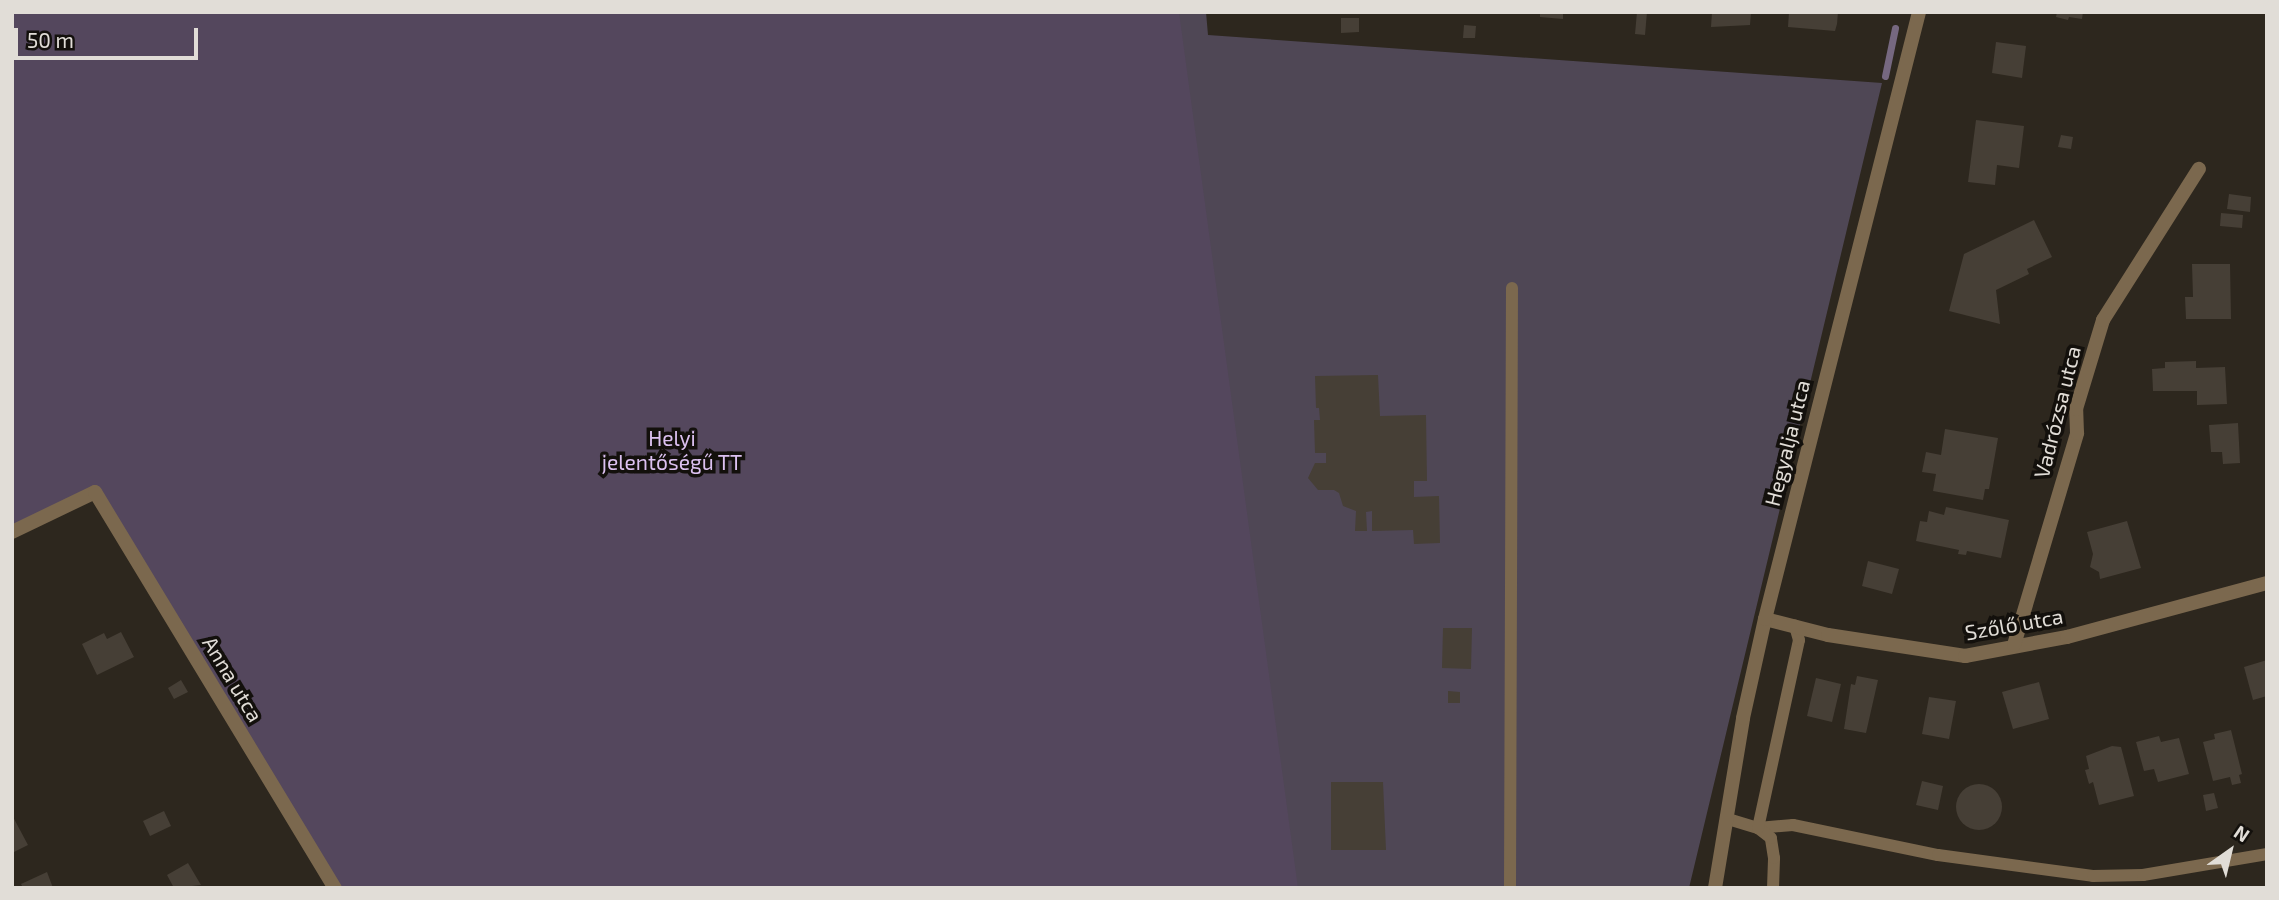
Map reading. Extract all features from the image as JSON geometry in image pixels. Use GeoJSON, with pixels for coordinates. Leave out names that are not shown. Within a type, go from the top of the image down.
{"type":"FeatureCollection","features":[{"type":"Feature","properties":{"kind":"street","name":"Hegyalja utca"},"geometry":{"type":"LineString","coordinates":[[1715,888],[1743,718],[1765,619],[1919,12]]}},
{"type":"Feature","properties":{"kind":"street","name":"Vadrózsa utca"},"geometry":{"type":"LineString","coordinates":[[2014,645],[2077,433],[2076,409],[2103,320],[2199,169]]}},
{"type":"Feature","properties":{"kind":"street","name":"Anna utca"},"geometry":{"type":"LineString","coordinates":[[12,532],[95,492],[335,888]]}},
{"type":"Feature","properties":{"kind":"street","name":"Szőlő utca"},"geometry":{"type":"LineString","coordinates":[[1765,619],[1828,635],[1965,656],[2067,637],[2267,583]]}},
{"type":"Feature","properties":{"kind":"lane"},"geometry":{"type":"LineString","coordinates":[[1510,888],[1512,288]]}},
{"type":"Feature","properties":{"kind":"lane"},"geometry":{"type":"LineString","coordinates":[[1758,828],[1799,640],[1795,626]]}},
{"type":"Feature","properties":{"kind":"lane"},"geometry":{"type":"LineString","coordinates":[[1728,819],[1758,828],[1771,838],[1774,858],[1773,888]]}},
{"type":"Feature","properties":{"kind":"lane"},"geometry":{"type":"LineString","coordinates":[[1758,828],[1793,825],[1938,855],[2093,876],[2143,875],[2267,854]]}},
{"type":"Feature","properties":{"kind":"green space","name":"Helyi jelentőségű TT"},"geometry":{"type":"Polygon","coordinates":[[[12,12],[1206,12],[1208,35],[1882,83],[1689,888],[346,888],[12,12]]]}},
{"type":"Feature","properties":{"kind":"green space","name":"Helyi jelentőségű TT"},"geometry":{"type":"Polygon","coordinates":[[[12,12],[1179,12],[1298,888],[335,888],[95,492],[12,532],[12,12]]]}},
{"type":"Feature","properties":{"kind":"building"},"geometry":{"type":"Polygon","coordinates":[[[1540,12],[1563,12],[1563,19],[1540,17],[1540,12]]]}},
{"type":"Feature","properties":{"kind":"building"},"geometry":{"type":"Polygon","coordinates":[[[1637,12],[1647,12],[1645,35],[1635,34],[1637,12]]]}},
{"type":"Feature","properties":{"kind":"building"},"geometry":{"type":"Polygon","coordinates":[[[1712,12],[1751,12],[1750,25],[1711,27],[1712,12]]]}},
{"type":"Feature","properties":{"kind":"building"},"geometry":{"type":"Polygon","coordinates":[[[1789,12],[1838,12],[1835,31],[1788,27],[1789,12]]]}},
{"type":"Feature","properties":{"kind":"building"},"geometry":{"type":"Polygon","coordinates":[[[2057,12],[2083,12],[2082,19],[2069,17],[2068,20],[2056,17],[2057,12]]]}},
{"type":"Feature","properties":{"kind":"building"},"geometry":{"type":"Polygon","coordinates":[[[1341,18],[1359,18],[1359,32],[1341,33],[1341,18]]]}},
{"type":"Feature","properties":{"kind":"building"},"geometry":{"type":"Polygon","coordinates":[[[1464,25],[1476,26],[1475,38],[1463,38],[1464,25]]]}},
{"type":"Feature","properties":{"kind":"building"},"geometry":{"type":"Polygon","coordinates":[[[1996,42],[2026,46],[2022,78],[1992,73],[1996,42]]]}},
{"type":"Feature","properties":{"kind":"building"},"geometry":{"type":"Polygon","coordinates":[[[1976,120],[2024,126],[2019,168],[1997,165],[1995,185],[1968,182],[1976,120]]]}},
{"type":"Feature","properties":{"kind":"building"},"geometry":{"type":"Polygon","coordinates":[[[2061,135],[2073,137],[2071,149],[2058,147],[2061,135]]]}},
{"type":"Feature","properties":{"kind":"building"},"geometry":{"type":"Polygon","coordinates":[[[2229,194],[2251,197],[2250,212],[2227,209],[2229,194]]]}},
{"type":"Feature","properties":{"kind":"building"},"geometry":{"type":"Polygon","coordinates":[[[2221,213],[2243,215],[2242,228],[2220,226],[2221,213]]]}},
{"type":"Feature","properties":{"kind":"building"},"geometry":{"type":"Polygon","coordinates":[[[2034,220],[2052,257],[2027,269],[2029,274],[1996,290],[2000,324],[1949,311],[1964,254],[2034,220]]]}},
{"type":"Feature","properties":{"kind":"building"},"geometry":{"type":"Polygon","coordinates":[[[2192,264],[2230,264],[2231,319],[2186,319],[2185,297],[2193,297],[2192,264]]]}},
{"type":"Feature","properties":{"kind":"building"},"geometry":{"type":"Polygon","coordinates":[[[2196,361],[2196,368],[2225,367],[2227,404],[2197,405],[2197,391],[2153,391],[2152,369],[2165,368],[2165,362],[2196,361]]]}},
{"type":"Feature","properties":{"kind":"building"},"geometry":{"type":"Polygon","coordinates":[[[1378,375],[1380,416],[1426,415],[1427,481],[1414,481],[1414,497],[1439,496],[1440,543],[1414,544],[1413,530],[1372,531],[1372,511],[1366,512],[1367,531],[1355,531],[1356,511],[1343,506],[1339,493],[1334,490],[1318,490],[1308,478],[1315,463],[1326,463],[1326,453],[1315,453],[1314,420],[1320,420],[1319,408],[1316,408],[1315,376],[1378,375]]]}},
{"type":"Feature","properties":{"kind":"building"},"geometry":{"type":"Polygon","coordinates":[[[2238,423],[2240,463],[2223,464],[2222,452],[2211,452],[2209,425],[2238,423]]]}},
{"type":"Feature","properties":{"kind":"building"},"geometry":{"type":"Polygon","coordinates":[[[1945,429],[1998,438],[1989,489],[1985,489],[1983,500],[1933,491],[1936,474],[1922,472],[1926,452],[1941,455],[1945,429]]]}},
{"type":"Feature","properties":{"kind":"building"},"geometry":{"type":"Polygon","coordinates":[[[1946,507],[2009,520],[2001,558],[1967,551],[1966,555],[1958,554],[1959,550],[1916,541],[1920,521],[1927,522],[1929,511],[1944,515],[1946,507]]]}},
{"type":"Feature","properties":{"kind":"building"},"geometry":{"type":"Polygon","coordinates":[[[2127,521],[2141,568],[2100,579],[2099,572],[2090,567],[2093,554],[2087,532],[2127,521]]]}},
{"type":"Feature","properties":{"kind":"building"},"geometry":{"type":"Polygon","coordinates":[[[1868,561],[1899,569],[1892,594],[1862,586],[1868,561]]]}},
{"type":"Feature","properties":{"kind":"building"},"geometry":{"type":"Polygon","coordinates":[[[1443,628],[1472,628],[1471,669],[1442,668],[1443,628]]]}},
{"type":"Feature","properties":{"kind":"building"},"geometry":{"type":"Polygon","coordinates":[[[121,632],[134,657],[97,675],[82,644],[104,633],[107,639],[121,632]]]}},
{"type":"Feature","properties":{"kind":"building"},"geometry":{"type":"Polygon","coordinates":[[[2267,660],[2267,696],[2253,700],[2244,667],[2267,660]]]}},
{"type":"Feature","properties":{"kind":"building"},"geometry":{"type":"Polygon","coordinates":[[[1857,676],[1878,680],[1866,733],[1844,729],[1851,684],[1855,685],[1857,676]]]}},
{"type":"Feature","properties":{"kind":"building"},"geometry":{"type":"Polygon","coordinates":[[[1816,678],[1841,684],[1832,722],[1807,716],[1816,678]]]}},
{"type":"Feature","properties":{"kind":"building"},"geometry":{"type":"Polygon","coordinates":[[[181,680],[188,692],[174,699],[168,688],[181,680]]]}},
{"type":"Feature","properties":{"kind":"building"},"geometry":{"type":"Polygon","coordinates":[[[2039,682],[2049,719],[2013,729],[2002,692],[2039,682]]]}},
{"type":"Feature","properties":{"kind":"building"},"geometry":{"type":"Polygon","coordinates":[[[1448,691],[1460,692],[1460,703],[1448,703],[1448,691]]]}},
{"type":"Feature","properties":{"kind":"building"},"geometry":{"type":"Polygon","coordinates":[[[1929,697],[1956,701],[1949,739],[1922,734],[1929,697]]]}},
{"type":"Feature","properties":{"kind":"building"},"geometry":{"type":"Polygon","coordinates":[[[2231,730],[2242,774],[2239,775],[2241,783],[2232,785],[2230,777],[2213,781],[2203,742],[2215,739],[2214,734],[2231,730]]]}},
{"type":"Feature","properties":{"kind":"building"},"geometry":{"type":"Polygon","coordinates":[[[2159,736],[2161,742],[2179,738],[2189,774],[2158,782],[2154,769],[2144,771],[2136,742],[2159,736]]]}},
{"type":"Feature","properties":{"kind":"building"},"geometry":{"type":"Polygon","coordinates":[[[2112,746],[2121,747],[2134,796],[2099,805],[2093,782],[2089,784],[2085,770],[2089,769],[2086,756],[2112,746]]]}},
{"type":"Feature","properties":{"kind":"building"},"geometry":{"type":"Polygon","coordinates":[[[1922,781],[1943,786],[1938,810],[1916,805],[1922,781]]]}},
{"type":"Feature","properties":{"kind":"building"},"geometry":{"type":"Polygon","coordinates":[[[1331,782],[1383,782],[1386,850],[1331,850],[1331,782]]]}},
{"type":"Feature","properties":{"kind":"building"},"geometry":{"type":"Polygon","coordinates":[[[1979,784],[1995,791],[2002,807],[1995,823],[1979,830],[1963,823],[1956,807],[1963,791],[1979,784]]]}},
{"type":"Feature","properties":{"kind":"building"},"geometry":{"type":"Polygon","coordinates":[[[2214,793],[2218,808],[2206,811],[2203,795],[2214,793]]]}},
{"type":"Feature","properties":{"kind":"building"},"geometry":{"type":"Polygon","coordinates":[[[164,811],[171,826],[150,836],[143,821],[164,811]]]}},
{"type":"Feature","properties":{"kind":"building"},"geometry":{"type":"Polygon","coordinates":[[[12,815],[28,845],[12,853],[12,815]]]}},
{"type":"Feature","properties":{"kind":"building"},"geometry":{"type":"Polygon","coordinates":[[[188,863],[201,885],[174,888],[167,875],[188,863]]]}},
{"type":"Feature","properties":{"kind":"building"},"geometry":{"type":"Polygon","coordinates":[[[47,872],[53,888],[23,888],[21,884],[47,872]]]}},
{"type":"Feature","properties":{"kind":"waterway"},"geometry":{"type":"LineString","coordinates":[[1885,76],[1895,28]]}}]}
